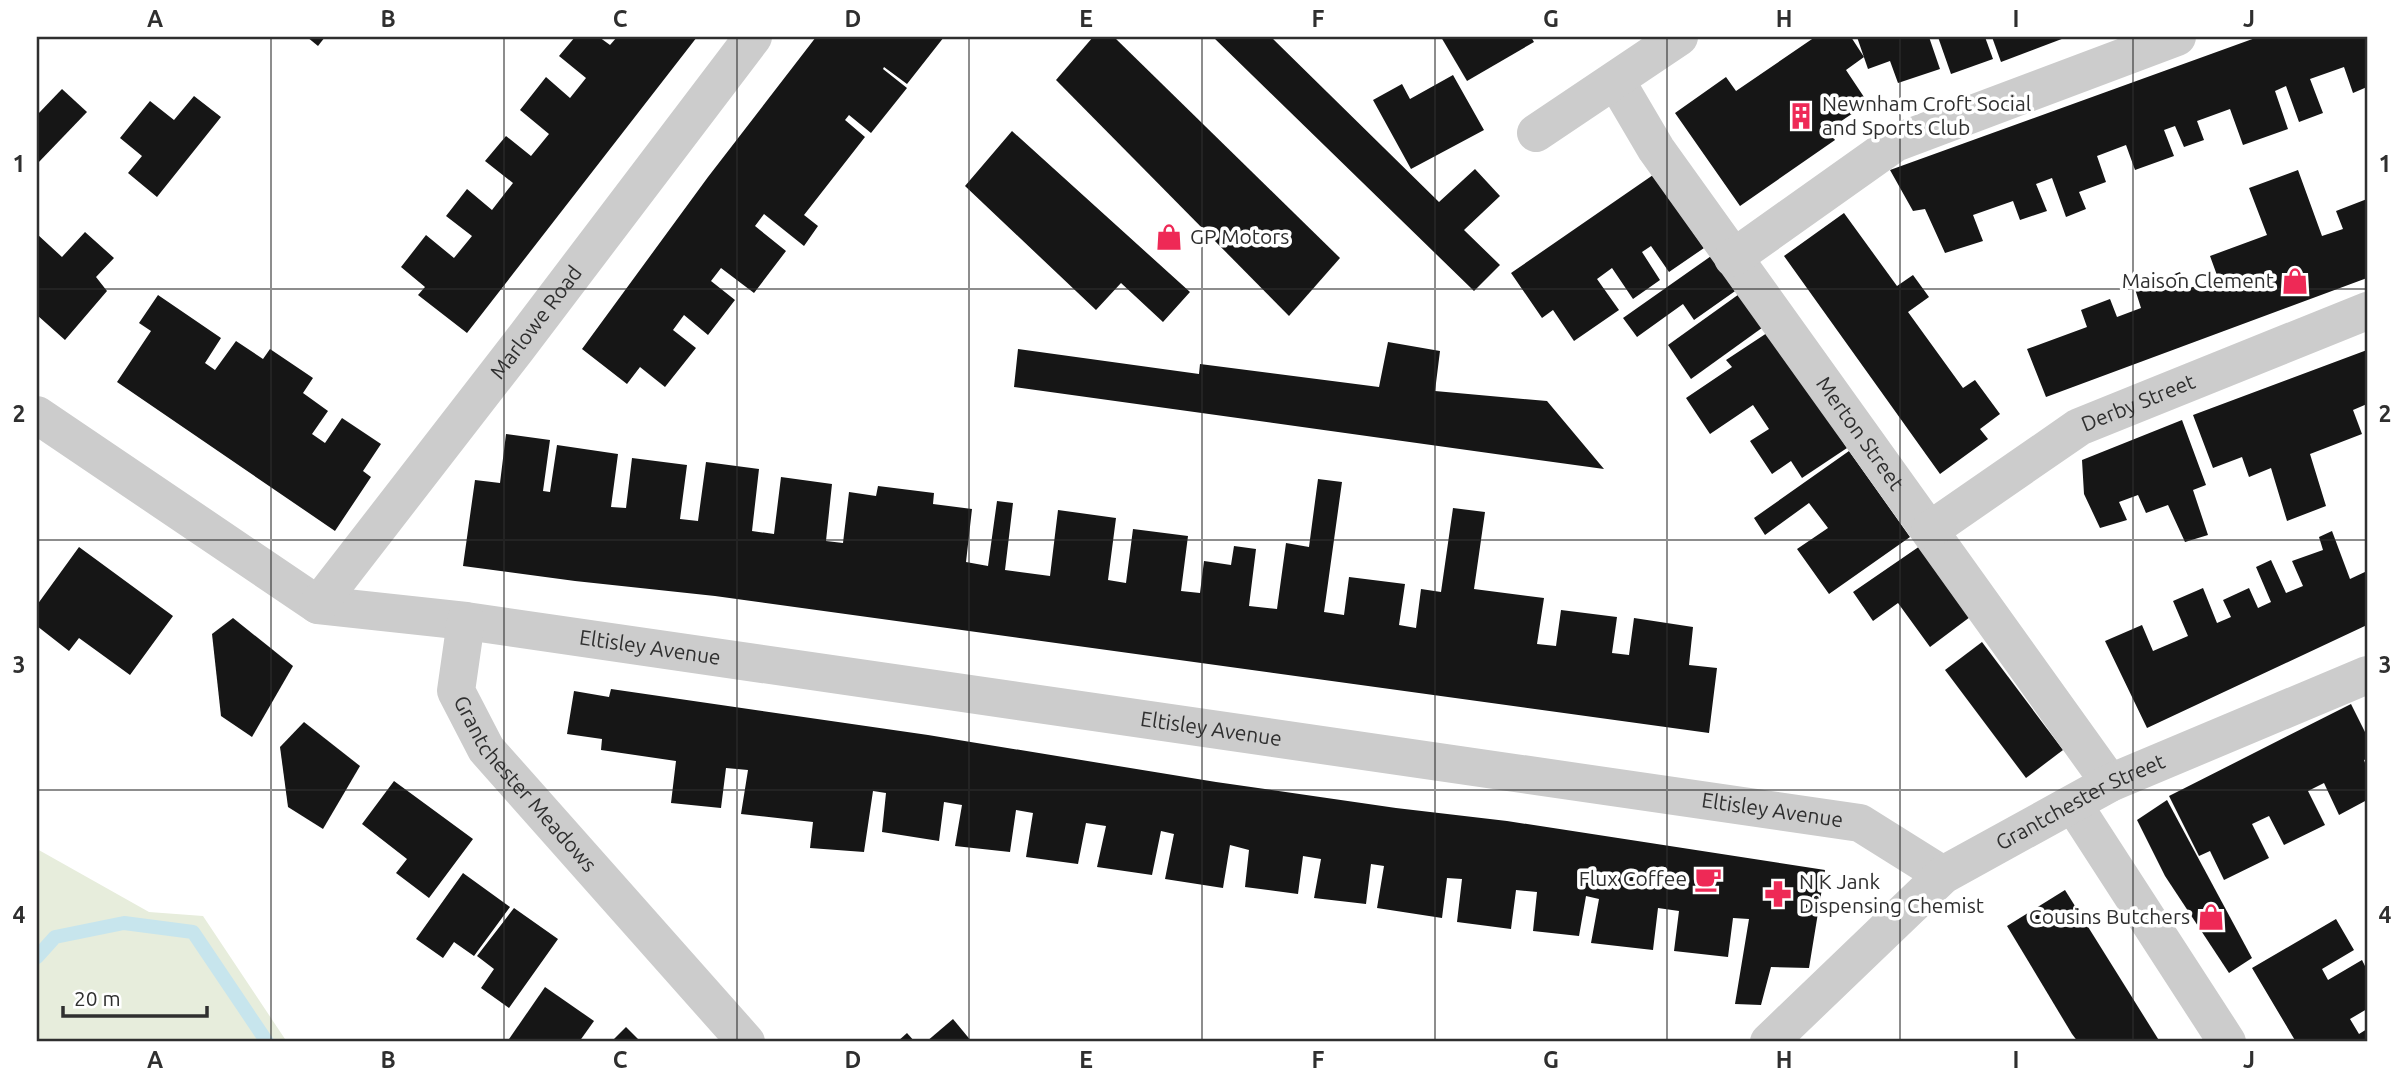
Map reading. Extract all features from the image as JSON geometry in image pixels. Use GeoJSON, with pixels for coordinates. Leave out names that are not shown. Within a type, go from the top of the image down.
{"type":"FeatureCollection","features":[{"type":"Feature","properties":{"kind":"street","name":"Marlowe Road"},"geometry":{"type":"LineString","coordinates":[[317,605],[517,348],[752,37]]}},
{"type":"Feature","properties":{"kind":"street"},"geometry":{"type":"LineString","coordinates":[[1536,134],[1679,37]]}},
{"type":"Feature","properties":{"kind":"street"},"geometry":{"type":"LineString","coordinates":[[1733,258],[1895,143],[2177,37]]}},
{"type":"Feature","properties":{"kind":"street","name":"Merton Street"},"geometry":{"type":"LineString","coordinates":[[1616,81],[1656,149],[2110,783]]}},
{"type":"Feature","properties":{"kind":"street","name":"Derby Street"},"geometry":{"type":"LineString","coordinates":[[1930,530],[2080,427],[2367,311]]}},
{"type":"Feature","properties":{"kind":"street"},"geometry":{"type":"LineString","coordinates":[[37,415],[317,605],[466,621]]}},
{"type":"Feature","properties":{"kind":"street","name":"Eltisley Avenue"},"geometry":{"type":"LineString","coordinates":[[466,621],[1860,823],[1943,875]]}},
{"type":"Feature","properties":{"kind":"street","name":"Grantchester Meadows"},"geometry":{"type":"LineString","coordinates":[[466,621],[456,691],[486,750],[746,1042]]}},
{"type":"Feature","properties":{"kind":"street","name":"Grantchester Street"},"geometry":{"type":"LineString","coordinates":[[1769,1042],[1943,875],[2110,783],[2367,675]]}},
{"type":"Feature","properties":{"kind":"street"},"geometry":{"type":"LineString","coordinates":[[2073,804],[2227,1042]]}},
{"type":"Feature","properties":{"kind":"green space"},"geometry":{"type":"Polygon","coordinates":[[[37,849],[149,912],[203,916],[287,1042],[37,1042],[37,849]]]}},
{"type":"Feature","properties":{"kind":"building"},"geometry":{"type":"Polygon","coordinates":[[[307,37],[325,37],[318,46],[307,37]]]}},
{"type":"Feature","properties":{"kind":"building"},"geometry":{"type":"Polygon","coordinates":[[[575,37],[599,37],[610,45],[617,37],[697,37],[467,333],[418,295],[425,287],[401,267],[426,235],[454,258],[472,236],[446,216],[467,189],[492,210],[513,183],[485,161],[506,136],[531,156],[549,134],[520,110],[546,77],[570,98],[586,78],[559,56],[575,37]]]}},
{"type":"Feature","properties":{"kind":"building"},"geometry":{"type":"Polygon","coordinates":[[[816,37],[944,37],[907,84],[884,67],[883,69],[907,88],[871,133],[849,115],[845,120],[865,137],[804,215],[818,226],[804,246],[764,214],[755,226],[786,251],[754,293],[721,268],[711,281],[735,300],[708,335],[684,315],[673,330],[696,348],[665,387],[640,367],[627,384],[582,349],[708,177],[816,37]]]}},
{"type":"Feature","properties":{"kind":"building"},"geometry":{"type":"Polygon","coordinates":[[[1093,37],[1114,37],[1340,258],[1289,316],[1056,80],[1093,37]]]}},
{"type":"Feature","properties":{"kind":"building"},"geometry":{"type":"Polygon","coordinates":[[[1213,37],[1271,37],[1439,202],[1475,169],[1500,196],[1464,230],[1500,265],[1474,291],[1213,37]]]}},
{"type":"Feature","properties":{"kind":"building"},"geometry":{"type":"Polygon","coordinates":[[[1441,37],[1531,37],[1534,42],[1467,81],[1441,37]]]}},
{"type":"Feature","properties":{"kind":"building"},"geometry":{"type":"Polygon","coordinates":[[[1815,37],[1851,37],[1864,57],[1846,70],[1868,103],[1828,130],[1835,140],[1740,206],[1675,113],[1726,77],[1736,91],[1815,37]]]}},
{"type":"Feature","properties":{"kind":"building"},"geometry":{"type":"Polygon","coordinates":[[[1857,37],[1929,37],[1940,69],[1898,83],[1890,61],[1868,69],[1857,37]]]}},
{"type":"Feature","properties":{"kind":"building"},"geometry":{"type":"Polygon","coordinates":[[[1938,37],[1985,37],[1993,59],[1951,74],[1938,37]]]}},
{"type":"Feature","properties":{"kind":"building"},"geometry":{"type":"Polygon","coordinates":[[[1992,37],[2067,37],[2001,62],[1992,37]]]}},
{"type":"Feature","properties":{"kind":"building"},"geometry":{"type":"Polygon","coordinates":[[[2258,37],[2367,37],[2367,87],[2353,93],[2344,67],[2310,79],[2323,113],[2299,122],[2286,86],[2275,91],[2288,129],[2243,145],[2230,109],[2197,121],[2204,140],[2184,147],[2175,126],[2164,130],[2174,156],[2135,170],[2126,145],[2097,156],[2106,182],[2079,192],[2086,209],[2066,217],[2052,178],[2036,184],[2047,211],[2020,220],[2013,201],[1973,215],[1983,241],[1945,253],[1925,209],[1913,211],[1890,170],[2258,37]]]}},
{"type":"Feature","properties":{"kind":"building"},"geometry":{"type":"Polygon","coordinates":[[[1453,75],[1484,130],[1411,169],[1373,100],[1402,84],[1410,99],[1453,75]]]}},
{"type":"Feature","properties":{"kind":"building"},"geometry":{"type":"Polygon","coordinates":[[[62,89],[87,112],[37,164],[37,115],[62,89]]]}},
{"type":"Feature","properties":{"kind":"building"},"geometry":{"type":"Polygon","coordinates":[[[194,96],[221,117],[157,197],[128,173],[142,156],[120,138],[150,101],[174,120],[194,96]]]}},
{"type":"Feature","properties":{"kind":"building"},"geometry":{"type":"Polygon","coordinates":[[[1012,131],[1190,292],[1163,322],[1121,283],[1096,310],[965,186],[1012,131]]]}},
{"type":"Feature","properties":{"kind":"building"},"geometry":{"type":"Polygon","coordinates":[[[2298,170],[2322,236],[2343,229],[2336,211],[2367,199],[2367,278],[2046,397],[2027,349],[2087,327],[2081,310],[2110,299],[2117,317],[2141,308],[2135,289],[2180,272],[2187,289],[2218,278],[2210,256],[2267,235],[2249,188],[2298,170]]]}},
{"type":"Feature","properties":{"kind":"building"},"geometry":{"type":"Polygon","coordinates":[[[1653,175],[1704,248],[1669,272],[1651,246],[1642,252],[1660,280],[1633,299],[1612,268],[1597,279],[1619,310],[1574,341],[1553,310],[1542,318],[1511,273],[1653,175]]]}},
{"type":"Feature","properties":{"kind":"building"},"geometry":{"type":"Polygon","coordinates":[[[1844,213],[1897,286],[1913,275],[1929,297],[1908,312],[1963,388],[1975,380],[2000,414],[1980,429],[1988,439],[1940,474],[1784,256],[1844,213]]]}},
{"type":"Feature","properties":{"kind":"building"},"geometry":{"type":"Polygon","coordinates":[[[85,232],[114,258],[96,277],[107,291],[65,340],[37,315],[37,234],[62,257],[85,232]]]}},
{"type":"Feature","properties":{"kind":"building"},"geometry":{"type":"Polygon","coordinates":[[[1714,254],[1738,289],[1694,320],[1683,304],[1637,337],[1623,318],[1714,254]]]}},
{"type":"Feature","properties":{"kind":"building"},"geometry":{"type":"Polygon","coordinates":[[[1742,292],[1766,325],[1691,379],[1668,345],[1742,292]]]}},
{"type":"Feature","properties":{"kind":"building"},"geometry":{"type":"Polygon","coordinates":[[[158,295],[221,338],[205,363],[215,370],[236,341],[263,359],[270,349],[313,378],[303,393],[328,411],[312,434],[325,443],[342,418],[381,444],[363,471],[371,477],[335,531],[117,382],[151,331],[139,323],[158,295]]]}},
{"type":"Feature","properties":{"kind":"building"},"geometry":{"type":"Polygon","coordinates":[[[1770,331],[1847,448],[1802,478],[1791,461],[1772,474],[1750,441],[1769,429],[1753,405],[1710,434],[1686,398],[1732,367],[1726,360],[1770,331]]]}},
{"type":"Feature","properties":{"kind":"building"},"geometry":{"type":"Polygon","coordinates":[[[1388,342],[1440,351],[1435,391],[1547,401],[1604,469],[1014,387],[1018,349],[1199,374],[1200,364],[1379,387],[1388,342]]]}},
{"type":"Feature","properties":{"kind":"building"},"geometry":{"type":"Polygon","coordinates":[[[2367,350],[2367,404],[2353,410],[2362,434],[2310,454],[2326,506],[2287,521],[2271,468],[2249,477],[2242,457],[2213,468],[2193,415],[2367,350]]]}},
{"type":"Feature","properties":{"kind":"building"},"geometry":{"type":"Polygon","coordinates":[[[2182,420],[2206,485],[2193,490],[2208,535],[2185,542],[2168,505],[2146,513],[2138,495],[2119,502],[2127,520],[2100,528],[2084,494],[2082,460],[2182,420]]]}},
{"type":"Feature","properties":{"kind":"building"},"geometry":{"type":"Polygon","coordinates":[[[506,434],[550,440],[543,491],[550,492],[557,445],[618,454],[611,507],[626,508],[632,458],[687,465],[680,519],[698,521],[706,462],[759,469],[752,531],[774,534],[781,477],[832,484],[826,541],[843,543],[849,492],[876,496],[878,486],[934,493],[933,504],[972,509],[966,562],[988,566],[997,501],[1013,503],[1005,570],[1050,576],[1058,510],[1116,518],[1108,580],[1126,583],[1133,529],[1188,536],[1181,591],[1200,593],[1204,561],[1231,565],[1234,546],[1256,549],[1249,606],[1277,609],[1286,543],[1309,547],[1318,479],[1342,482],[1324,612],[1344,615],[1349,577],[1405,584],[1399,625],[1416,628],[1421,589],[1441,592],[1453,508],[1485,512],[1474,589],[1544,598],[1537,644],[1556,646],[1561,610],[1617,617],[1612,653],[1629,655],[1634,618],[1693,627],[1689,665],[1717,668],[1709,733],[715,596],[463,566],[475,480],[500,483],[506,434]]]}},
{"type":"Feature","properties":{"kind":"building"},"geometry":{"type":"Polygon","coordinates":[[[1849,451],[1910,537],[1829,594],[1797,549],[1828,528],[1809,503],[1765,535],[1754,518],[1849,451]]]}},
{"type":"Feature","properties":{"kind":"building"},"geometry":{"type":"Polygon","coordinates":[[[2332,531],[2350,579],[2367,571],[2367,625],[2147,728],[2105,641],[2142,625],[2153,651],[2188,636],[2173,601],[2203,588],[2217,623],[2231,617],[2223,600],[2249,588],[2258,608],[2271,602],[2256,567],[2271,560],[2286,593],[2303,586],[2292,561],[2323,550],[2319,537],[2332,531]]]}},
{"type":"Feature","properties":{"kind":"building"},"geometry":{"type":"Polygon","coordinates":[[[1920,546],[1970,617],[1930,647],[1898,603],[1873,621],[1853,592],[1920,546]]]}},
{"type":"Feature","properties":{"kind":"building"},"geometry":{"type":"Polygon","coordinates":[[[79,547],[173,616],[130,675],[79,638],[69,651],[37,626],[37,605],[79,547]]]}},
{"type":"Feature","properties":{"kind":"building"},"geometry":{"type":"Polygon","coordinates":[[[233,618],[293,666],[252,737],[221,716],[212,634],[233,618]]]}},
{"type":"Feature","properties":{"kind":"building"},"geometry":{"type":"Polygon","coordinates":[[[1982,642],[2063,750],[2026,778],[1945,670],[1982,642]]]}},
{"type":"Feature","properties":{"kind":"building"},"geometry":{"type":"Polygon","coordinates":[[[611,689],[928,735],[1216,782],[1507,821],[1825,870],[1809,968],[1771,967],[1761,1005],[1735,1004],[1749,919],[1733,918],[1728,957],[1674,951],[1679,911],[1658,908],[1653,950],[1591,943],[1599,899],[1586,896],[1579,936],[1533,931],[1537,892],[1516,890],[1511,929],[1457,922],[1462,879],[1447,878],[1442,918],[1377,908],[1384,866],[1371,864],[1366,904],[1314,898],[1321,859],[1303,856],[1298,894],[1245,887],[1249,850],[1230,845],[1223,888],[1165,879],[1174,834],[1161,831],[1152,875],[1097,867],[1106,826],[1086,823],[1078,864],[1026,857],[1033,813],[1016,810],[1010,852],[955,846],[962,805],[944,802],[939,841],[882,832],[886,793],[873,791],[864,852],[810,848],[813,822],[741,814],[748,770],[726,768],[721,808],[671,803],[676,761],[601,750],[602,739],[567,734],[574,691],[609,697],[611,689]]]}},
{"type":"Feature","properties":{"kind":"building"},"geometry":{"type":"Polygon","coordinates":[[[2351,704],[2367,736],[2367,759],[2364,760],[2367,768],[2367,800],[2339,815],[2324,783],[2308,791],[2325,825],[2284,845],[2269,816],[2252,824],[2269,858],[2224,880],[2210,851],[2199,856],[2169,796],[2351,704]]]}},
{"type":"Feature","properties":{"kind":"building"},"geometry":{"type":"Polygon","coordinates":[[[304,722],[360,766],[323,829],[288,807],[280,747],[304,722]]]}},
{"type":"Feature","properties":{"kind":"building"},"geometry":{"type":"Polygon","coordinates":[[[394,781],[473,839],[429,898],[396,873],[407,859],[362,824],[394,781]]]}},
{"type":"Feature","properties":{"kind":"building","name":"Cousins Butchers"},"geometry":{"type":"Polygon","coordinates":[[[2167,800],[2252,958],[2229,973],[2165,876],[2137,820],[2167,800]]]}},
{"type":"Feature","properties":{"kind":"building"},"geometry":{"type":"Polygon","coordinates":[[[463,873],[510,907],[474,956],[454,942],[443,958],[416,939],[463,873]]]}},
{"type":"Feature","properties":{"kind":"building"},"geometry":{"type":"Polygon","coordinates":[[[2065,890],[2160,1042],[2078,1042],[2072,1034],[2007,926],[2065,890]]]}},
{"type":"Feature","properties":{"kind":"building"},"geometry":{"type":"Polygon","coordinates":[[[514,908],[558,939],[509,1008],[481,988],[494,969],[477,956],[514,908]]]}},
{"type":"Feature","properties":{"kind":"building"},"geometry":{"type":"Polygon","coordinates":[[[2336,919],[2354,950],[2322,969],[2328,980],[2362,960],[2367,970],[2367,1009],[2350,1019],[2359,1034],[2367,1029],[2367,1042],[2296,1042],[2252,968],[2336,919]]]}},
{"type":"Feature","properties":{"kind":"building"},"geometry":{"type":"Polygon","coordinates":[[[545,987],[594,1021],[579,1042],[507,1042],[545,987]]]}},
{"type":"Feature","properties":{"kind":"building"},"geometry":{"type":"Polygon","coordinates":[[[953,1019],[972,1042],[926,1042],[953,1019]]]}},
{"type":"Feature","properties":{"kind":"building"},"geometry":{"type":"Polygon","coordinates":[[[626,1027],[641,1042],[611,1042],[626,1027]]]}},
{"type":"Feature","properties":{"kind":"building"},"geometry":{"type":"Polygon","coordinates":[[[907,1033],[915,1042],[897,1042],[907,1033]]]}},
{"type":"Feature","properties":{"kind":"waterway"},"geometry":{"type":"LineString","coordinates":[[37,957],[55,937],[124,923],[193,932],[267,1042]]}},
{"type":"Feature","properties":{"kind":"place","name":"Newnham Croft Social and Sports Club"},"geometry":{"type":"Point","coordinates":[1801,116]}},
{"type":"Feature","properties":{"kind":"place","name":"GP Motors"},"geometry":{"type":"Point","coordinates":[1169,237]}},
{"type":"Feature","properties":{"kind":"place","name":"Maison Clement"},"geometry":{"type":"Point","coordinates":[2295,281]}},
{"type":"Feature","properties":{"kind":"place","name":"Flux Coffee"},"geometry":{"type":"Point","coordinates":[1708,879]}},
{"type":"Feature","properties":{"kind":"place","name":"N K Jank Dispensing Chemist"},"geometry":{"type":"Point","coordinates":[1778,894]}},
{"type":"Feature","properties":{"kind":"place","name":"Cousins Butchers"},"geometry":{"type":"Point","coordinates":[2211,917]}}]}
